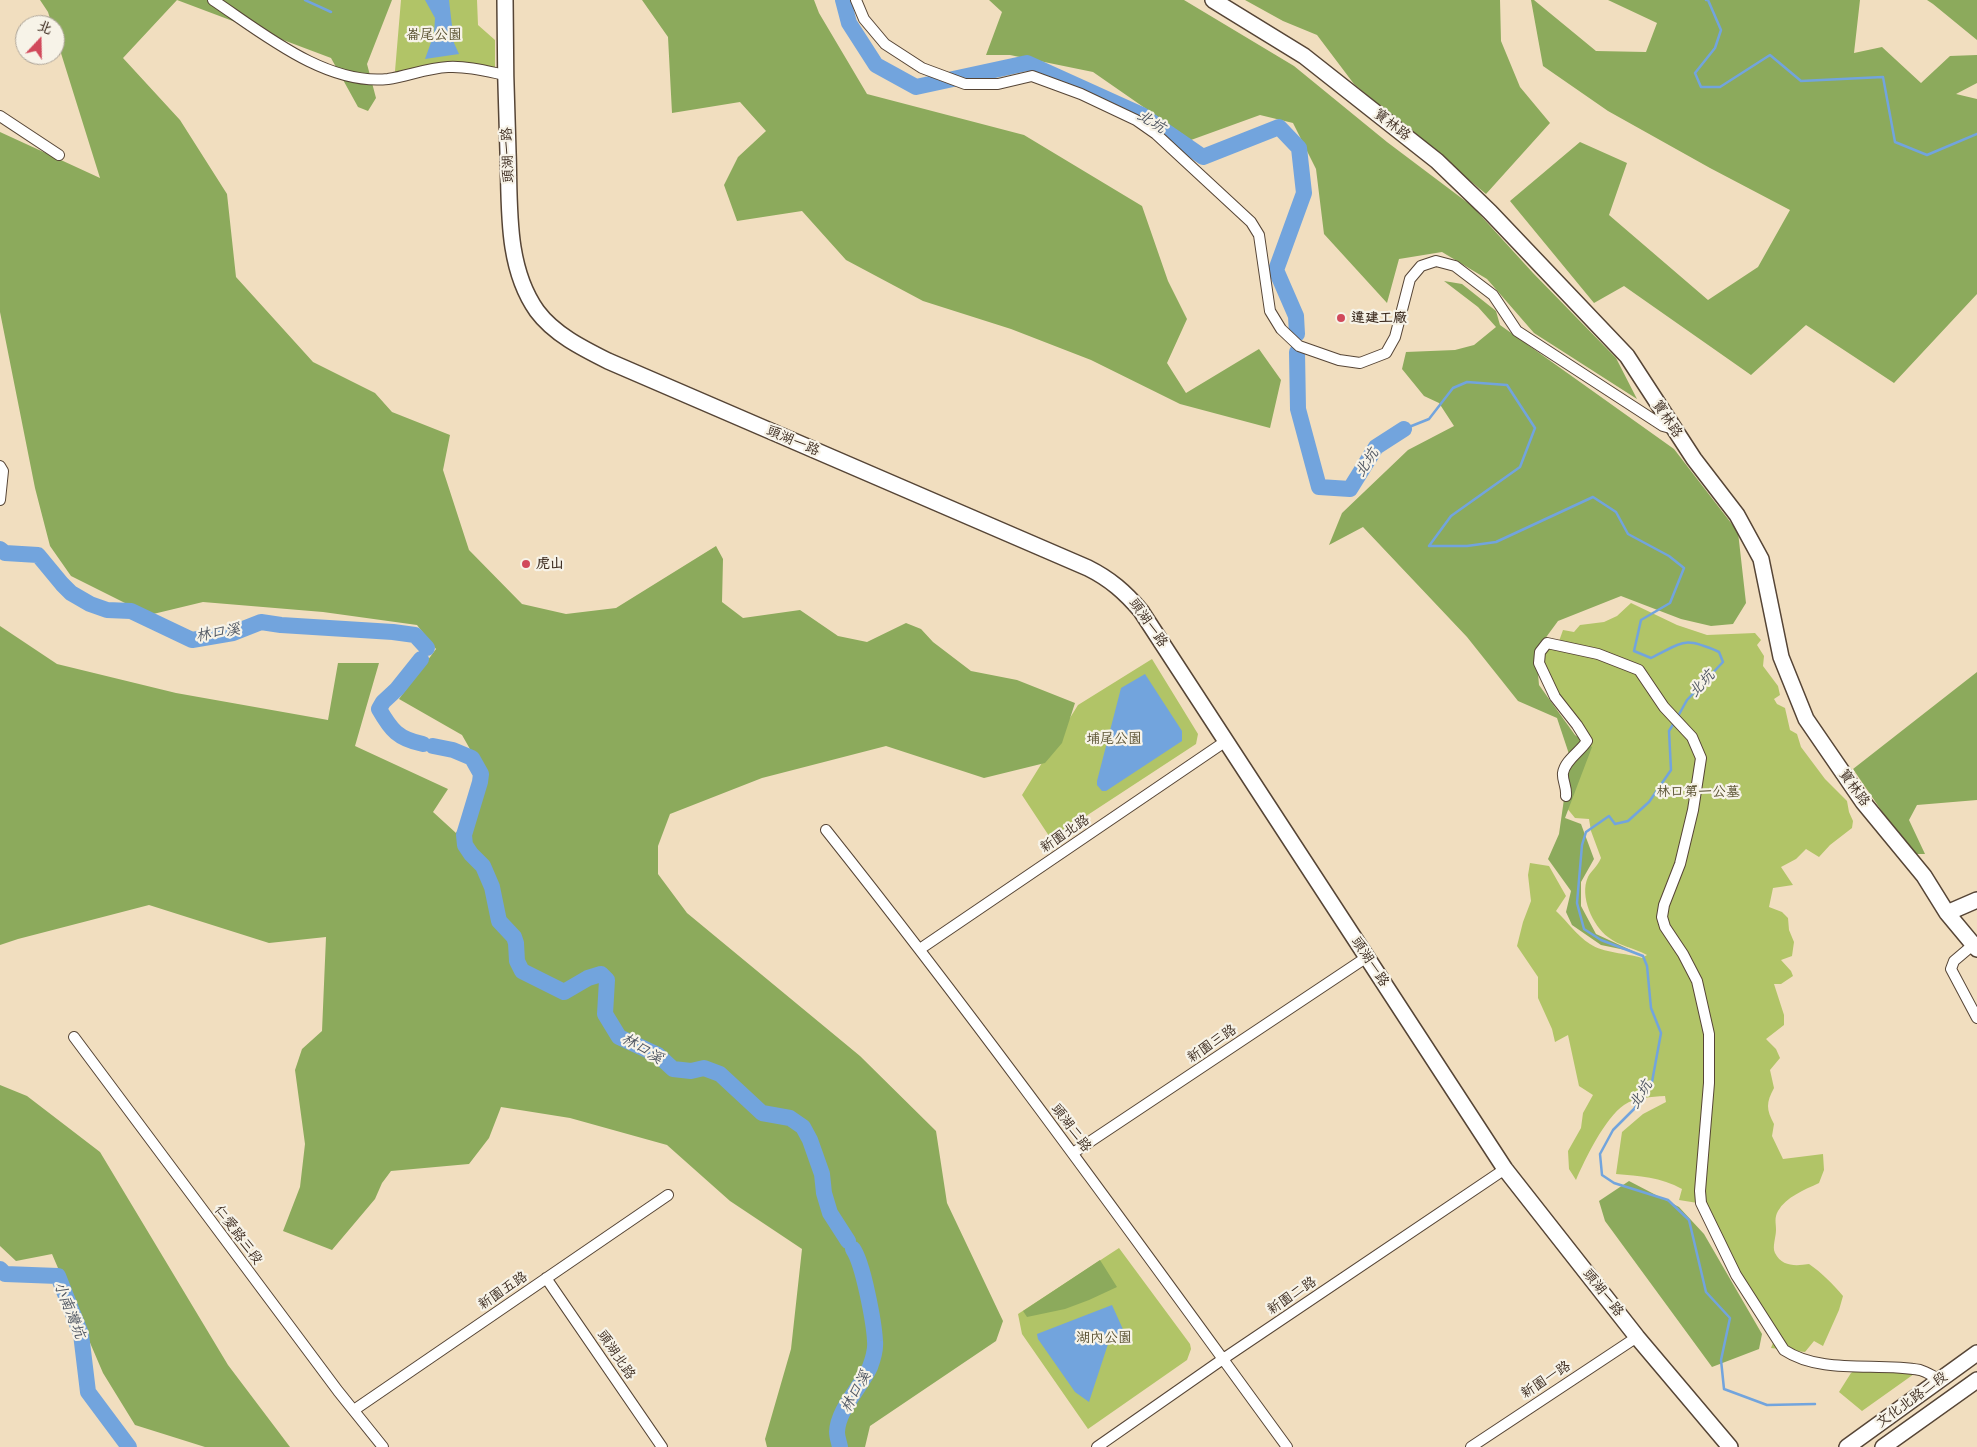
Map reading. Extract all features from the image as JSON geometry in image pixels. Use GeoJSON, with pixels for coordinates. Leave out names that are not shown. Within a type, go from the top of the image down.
{"type":"FeatureCollection","features":[{"type":"Feature","properties":{"kind":"street"},"geometry":{"type":"LineString","coordinates":[[213,0],[283,48],[326,68],[357,78],[387,79],[447,67],[474,68],[505,75]]}},
{"type":"Feature","properties":{"kind":"street","name":"頭湖一路"},"geometry":{"type":"LineString","coordinates":[[505,0],[505,75],[511,226],[515,258],[522,281],[537,311],[558,332],[608,361],[1108,578],[1126,593],[1141,611],[1505,1169],[1637,1337],[1730,1447]]}},
{"type":"Feature","properties":{"kind":"street"},"geometry":{"type":"LineString","coordinates":[[856,0],[864,19],[884,44],[922,68],[965,84],[998,84],[1032,76],[1081,94],[1136,120],[1156,134],[1251,222],[1259,235],[1270,311],[1281,329],[1300,346],[1339,360],[1360,363],[1386,354],[1395,336],[1410,279],[1421,266],[1436,261],[1455,266],[1493,295],[1517,331],[1663,426],[1674,429]]}},
{"type":"Feature","properties":{"kind":"street","name":"寶林路"},"geometry":{"type":"LineString","coordinates":[[1213,0],[1304,56],[1437,161],[1490,212],[1627,356],[1674,429],[1737,515],[1761,559],[1781,657],[1806,719],[1863,802],[1924,876],[1947,913],[1975,946]]}},
{"type":"Feature","properties":{"kind":"street"},"geometry":{"type":"LineString","coordinates":[[0,116],[59,155]]}},
{"type":"Feature","properties":{"kind":"street"},"geometry":{"type":"LineString","coordinates":[[0,466],[3,471],[0,500]]}},
{"type":"Feature","properties":{"kind":"street"},"geometry":{"type":"LineString","coordinates":[[1566,796],[1567,786],[1563,778],[1564,770],[1587,741],[1555,697],[1539,663],[1540,652],[1546,644],[1598,654],[1639,670],[1664,707],[1692,737],[1701,758],[1694,810],[1680,864],[1664,905],[1662,917],[1665,927],[1683,954],[1697,981],[1709,1034],[1709,1083],[1700,1191],[1701,1203],[1736,1275],[1784,1350],[1794,1357],[1830,1365],[1921,1370],[1941,1380]]}},
{"type":"Feature","properties":{"kind":"street","name":"新園北路"},"geometry":{"type":"LineString","coordinates":[[920,949],[1226,741]]}},
{"type":"Feature","properties":{"kind":"street","name":"頭湖二路"},"geometry":{"type":"LineString","coordinates":[[826,830],[920,949],[1287,1447]]}},
{"type":"Feature","properties":{"kind":"street"},"geometry":{"type":"LineString","coordinates":[[1947,913],[1977,900]]}},
{"type":"Feature","properties":{"kind":"street"},"geometry":{"type":"LineString","coordinates":[[1975,946],[1954,960],[1951,969],[1977,1018]]}},
{"type":"Feature","properties":{"kind":"street","name":"新園三路"},"geometry":{"type":"LineString","coordinates":[[1072,1153],[1367,957]]}},
{"type":"Feature","properties":{"kind":"street","name":"仁愛路三段"},"geometry":{"type":"LineString","coordinates":[[74,1037],[338,1391],[383,1447]]}},
{"type":"Feature","properties":{"kind":"street","name":"新園二路"},"geometry":{"type":"LineString","coordinates":[[1097,1447],[1223,1359],[1505,1169]]}},
{"type":"Feature","properties":{"kind":"street","name":"新園五路"},"geometry":{"type":"LineString","coordinates":[[354,1410],[668,1195]]}},
{"type":"Feature","properties":{"kind":"street","name":"頭湖北路"},"geometry":{"type":"LineString","coordinates":[[546,1278],[662,1447]]}},
{"type":"Feature","properties":{"kind":"street","name":"新園一路"},"geometry":{"type":"LineString","coordinates":[[1470,1447],[1637,1337]]}},
{"type":"Feature","properties":{"kind":"street","name":"文化北路二段"},"geometry":{"type":"LineString","coordinates":[[1847,1447],[1977,1352]]}},
{"type":"Feature","properties":{"kind":"street","name":"文化北路二段"},"geometry":{"type":"LineString","coordinates":[[1883,1447],[1977,1380]]}},
{"type":"Feature","properties":{"kind":"green space"},"geometry":{"type":"Polygon","coordinates":[[[40,0],[177,0],[123,58],[180,120],[227,194],[236,277],[313,362],[375,393],[392,412],[450,435],[443,470],[469,550],[522,604],[566,614],[616,608],[716,546],[723,559],[722,602],[743,618],[800,610],[838,636],[867,642],[906,623],[921,629],[933,642],[971,671],[1017,680],[1075,703],[1062,743],[1045,763],[984,778],[886,746],[762,778],[670,814],[658,846],[658,874],[687,913],[860,1056],[936,1131],[947,1203],[1003,1321],[996,1341],[870,1426],[865,1447],[767,1447],[765,1439],[791,1349],[802,1249],[730,1201],[667,1145],[570,1118],[501,1107],[489,1138],[469,1164],[391,1171],[382,1183],[375,1199],[332,1250],[283,1231],[300,1187],[305,1144],[295,1070],[302,1049],[322,1031],[326,937],[269,943],[149,905],[0,945],[0,626],[57,664],[176,693],[328,720],[338,663],[379,663],[355,746],[448,789],[433,812],[456,833],[487,779],[462,735],[399,699],[436,649],[417,625],[323,612],[203,602],[149,615],[71,576],[50,546],[35,488],[0,312],[0,132],[100,178],[65,65],[65,15],[49,15],[40,0]]]}},
{"type":"Feature","properties":{"kind":"green space"},"geometry":{"type":"Polygon","coordinates":[[[177,0],[392,0],[367,64],[376,98],[368,111],[358,107],[331,58],[177,0]]]}},
{"type":"Feature","properties":{"kind":"green space","name":"崙尾公園"},"geometry":{"type":"Polygon","coordinates":[[[401,0],[477,0],[478,25],[495,40],[495,76],[446,69],[398,80],[395,71],[401,0]]]}},
{"type":"Feature","properties":{"kind":"green space"},"geometry":{"type":"Polygon","coordinates":[[[642,0],[814,0],[819,13],[867,94],[1024,135],[1142,206],[1168,281],[1187,319],[1167,363],[1186,393],[1259,349],[1281,380],[1270,428],[1180,404],[1091,360],[1011,329],[923,301],[846,260],[802,211],[737,221],[724,185],[738,157],[766,131],[740,102],[672,113],[668,37],[642,0]]]}},
{"type":"Feature","properties":{"kind":"green space"},"geometry":{"type":"Polygon","coordinates":[[[989,0],[1184,0],[1294,66],[1387,142],[1472,206],[1533,273],[1616,358],[1637,399],[1534,333],[1487,279],[1442,252],[1399,259],[1387,303],[1324,234],[1316,169],[1293,123],[1260,115],[1191,140],[1093,72],[1010,55],[986,55],[1002,12],[989,0]]]}},
{"type":"Feature","properties":{"kind":"green space"},"geometry":{"type":"Polygon","coordinates":[[[1245,0],[1500,0],[1501,41],[1520,87],[1550,123],[1486,194],[1354,84],[1317,35],[1283,21],[1245,0]]]}},
{"type":"Feature","properties":{"kind":"green space"},"geometry":{"type":"Polygon","coordinates":[[[1531,0],[1534,0],[1596,51],[1646,52],[1657,23],[1608,0],[1860,0],[1854,53],[1882,47],[1921,83],[1950,56],[1977,55],[1977,83],[1956,94],[1977,99],[1977,294],[1894,383],[1806,325],[1751,375],[1624,286],[1594,303],[1510,201],[1580,142],[1627,163],[1609,215],[1708,300],[1758,267],[1790,210],[1608,111],[1543,66],[1531,0]]]}},
{"type":"Feature","properties":{"kind":"green space"},"geometry":{"type":"Polygon","coordinates":[[[1927,0],[1977,0],[1977,40],[1933,4],[1927,0]]]}},
{"type":"Feature","properties":{"kind":"green space"},"geometry":{"type":"Polygon","coordinates":[[[1444,281],[1462,284],[1496,311],[1500,325],[1674,449],[1738,532],[1746,603],[1733,624],[1711,626],[1681,619],[1621,596],[1558,621],[1536,651],[1539,685],[1575,735],[1592,747],[1565,818],[1581,824],[1594,859],[1581,882],[1581,906],[1596,934],[1635,952],[1601,945],[1572,925],[1566,912],[1571,891],[1548,859],[1559,834],[1570,757],[1557,718],[1518,701],[1467,637],[1363,527],[1329,545],[1342,513],[1408,450],[1454,426],[1439,403],[1424,396],[1402,369],[1406,352],[1455,350],[1474,345],[1496,327],[1478,307],[1444,281]]]}},
{"type":"Feature","properties":{"kind":"green space","name":"林口第一公墓"},"geometry":{"type":"Polygon","coordinates":[[[1631,603],[1677,625],[1707,635],[1755,633],[1761,640],[1757,645],[1764,656],[1763,666],[1778,686],[1780,695],[1774,699],[1777,704],[1785,708],[1790,730],[1797,734],[1801,747],[1825,779],[1847,801],[1853,821],[1852,828],[1830,845],[1819,857],[1806,849],[1796,859],[1781,867],[1793,885],[1773,888],[1769,907],[1782,912],[1788,918],[1789,930],[1794,942],[1792,956],[1781,960],[1793,976],[1781,984],[1774,984],[1784,1015],[1784,1025],[1766,1039],[1776,1049],[1780,1058],[1770,1070],[1774,1088],[1768,1106],[1774,1124],[1772,1136],[1783,1159],[1823,1154],[1824,1170],[1819,1183],[1802,1191],[1781,1206],[1776,1218],[1774,1251],[1778,1258],[1785,1263],[1794,1265],[1809,1264],[1843,1296],[1823,1346],[1814,1341],[1805,1352],[1771,1348],[1777,1333],[1735,1265],[1704,1204],[1679,1200],[1682,1189],[1666,1182],[1616,1174],[1622,1132],[1643,1114],[1666,1102],[1665,1096],[1634,1100],[1617,1111],[1596,1140],[1576,1180],[1569,1169],[1568,1151],[1581,1128],[1583,1113],[1593,1095],[1579,1086],[1568,1035],[1555,1042],[1552,1029],[1538,998],[1538,977],[1517,946],[1531,901],[1528,875],[1530,863],[1549,866],[1566,896],[1556,911],[1576,933],[1595,947],[1642,958],[1647,955],[1617,943],[1608,937],[1597,926],[1589,910],[1585,893],[1586,885],[1588,877],[1601,858],[1591,831],[1589,819],[1575,818],[1566,807],[1584,733],[1559,703],[1541,668],[1544,655],[1549,646],[1558,644],[1563,630],[1574,632],[1580,625],[1604,622],[1617,616],[1631,603]]]}},
{"type":"Feature","properties":{"kind":"green space","name":"埔尾公園"},"geometry":{"type":"Polygon","coordinates":[[[1152,659],[1198,734],[1196,744],[1051,839],[1022,795],[1078,705],[1152,659]]]}},
{"type":"Feature","properties":{"kind":"green space"},"geometry":{"type":"Polygon","coordinates":[[[1977,672],[1977,800],[1917,805],[1909,820],[1925,854],[1911,854],[1853,769],[1977,672]]]}},
{"type":"Feature","properties":{"kind":"green space"},"geometry":{"type":"Polygon","coordinates":[[[0,1085],[27,1096],[100,1152],[228,1365],[290,1447],[205,1447],[135,1425],[103,1373],[52,1254],[16,1261],[0,1246],[0,1085]]]}},
{"type":"Feature","properties":{"kind":"green space"},"geometry":{"type":"Polygon","coordinates":[[[1629,1181],[1679,1207],[1704,1234],[1762,1334],[1759,1349],[1712,1367],[1605,1221],[1599,1201],[1629,1181]]]}},
{"type":"Feature","properties":{"kind":"green space","name":"湖內公園"},"geometry":{"type":"Polygon","coordinates":[[[1119,1248],[1190,1344],[1191,1349],[1187,1360],[1088,1429],[1022,1334],[1018,1314],[1119,1248]]]}},
{"type":"Feature","properties":{"kind":"green space"},"geometry":{"type":"Polygon","coordinates":[[[1100,1260],[1117,1287],[1065,1309],[1027,1317],[1023,1311],[1100,1260]]]}},
{"type":"Feature","properties":{"kind":"green space"},"geometry":{"type":"Polygon","coordinates":[[[1859,1368],[1914,1374],[1862,1411],[1839,1392],[1851,1373],[1859,1368]]]}},
{"type":"Feature","properties":{"kind":"water"},"geometry":{"type":"Polygon","coordinates":[[[425,0],[449,0],[454,43],[459,54],[425,59],[434,34],[435,18],[425,0]]]}},
{"type":"Feature","properties":{"kind":"water"},"geometry":{"type":"Polygon","coordinates":[[[1145,674],[1182,731],[1182,741],[1106,791],[1102,791],[1097,785],[1097,781],[1121,688],[1145,674]]]}},
{"type":"Feature","properties":{"kind":"water"},"geometry":{"type":"Polygon","coordinates":[[[1112,1305],[1126,1336],[1109,1341],[1089,1402],[1075,1392],[1038,1339],[1037,1334],[1112,1305]]]}},
{"type":"Feature","properties":{"kind":"waterway"},"geometry":{"type":"LineString","coordinates":[[305,0],[331,12]]}},
{"type":"Feature","properties":{"kind":"waterway","name":"北坑"},"geometry":{"type":"LineString","coordinates":[[843,0],[849,23],[876,65],[916,87],[1027,63],[1142,115],[1203,157],[1279,127],[1299,148],[1304,193],[1276,270],[1296,316],[1297,334]]}},
{"type":"Feature","properties":{"kind":"waterway"},"geometry":{"type":"LineString","coordinates":[[1706,0],[1708,0],[1721,30],[1715,48],[1695,73],[1701,87],[1720,87],[1770,55],[1801,81],[1883,77],[1895,142],[1927,155],[1977,134]]}},
{"type":"Feature","properties":{"kind":"waterway","name":"北坑"},"geometry":{"type":"LineString","coordinates":[[1297,352],[1298,409],[1319,487],[1350,489],[1376,447],[1404,429]]}},
{"type":"Feature","properties":{"kind":"waterway","name":"北坑"},"geometry":{"type":"LineString","coordinates":[[1404,429],[1429,419],[1453,388],[1467,382],[1507,385],[1535,428],[1520,467],[1451,516],[1429,546],[1467,546],[1496,542],[1593,497],[1616,512],[1628,534],[1669,556],[1684,568],[1670,603],[1641,620],[1634,651],[1651,658],[1678,645],[1690,643],[1719,652],[1723,662],[1687,700],[1677,718]]}},
{"type":"Feature","properties":{"kind":"waterway","name":"林口溪"},"geometry":{"type":"LineString","coordinates":[[0,549],[5,553],[38,555],[71,593],[90,604],[107,610],[131,611],[192,640],[233,633],[261,622],[415,635],[427,648]]}},
{"type":"Feature","properties":{"kind":"waterway","name":"林口溪"},"geometry":{"type":"LineString","coordinates":[[421,659],[379,709],[387,723],[401,736],[423,744]]}},
{"type":"Feature","properties":{"kind":"waterway","name":"北坑"},"geometry":{"type":"LineString","coordinates":[[1674,723],[1669,731],[1671,770],[1649,802],[1628,821],[1615,824],[1609,816],[1586,832],[1582,845],[1577,903],[1584,929],[1601,940],[1643,956],[1647,966],[1651,1008],[1661,1033],[1652,1082],[1634,1109],[1613,1130],[1600,1154],[1602,1175],[1614,1183],[1668,1200],[1689,1220],[1706,1292],[1730,1318],[1721,1360],[1724,1389],[1767,1405],[1815,1404]]}},
{"type":"Feature","properties":{"kind":"waterway","name":"林口溪"},"geometry":{"type":"LineString","coordinates":[[433,746],[453,750],[472,758],[481,774],[464,835],[465,845],[483,866],[492,887],[499,921],[514,937],[517,961],[522,971],[564,992],[588,978],[601,974],[607,980],[605,1014],[619,1037],[658,1055],[673,1069],[691,1071],[704,1068],[720,1074],[762,1113],[790,1118],[803,1127],[810,1140],[822,1174],[824,1193],[830,1213],[848,1241]]}},
{"type":"Feature","properties":{"kind":"waterway","name":"林口溪"},"geometry":{"type":"LineString","coordinates":[[840,1447],[837,1432],[838,1423],[870,1367],[875,1348],[873,1321],[867,1293],[861,1267],[853,1249]]}},
{"type":"Feature","properties":{"kind":"waterway","name":"小南灣坑"},"geometry":{"type":"LineString","coordinates":[[0,1269],[5,1274],[58,1276],[81,1334],[88,1392],[129,1447]]}},
{"type":"Feature","properties":{"kind":"place","name":"違建工廠"},"geometry":{"type":"Point","coordinates":[1341,318]}},
{"type":"Feature","properties":{"kind":"place","name":"虎山"},"geometry":{"type":"Point","coordinates":[526,564]}}]}
